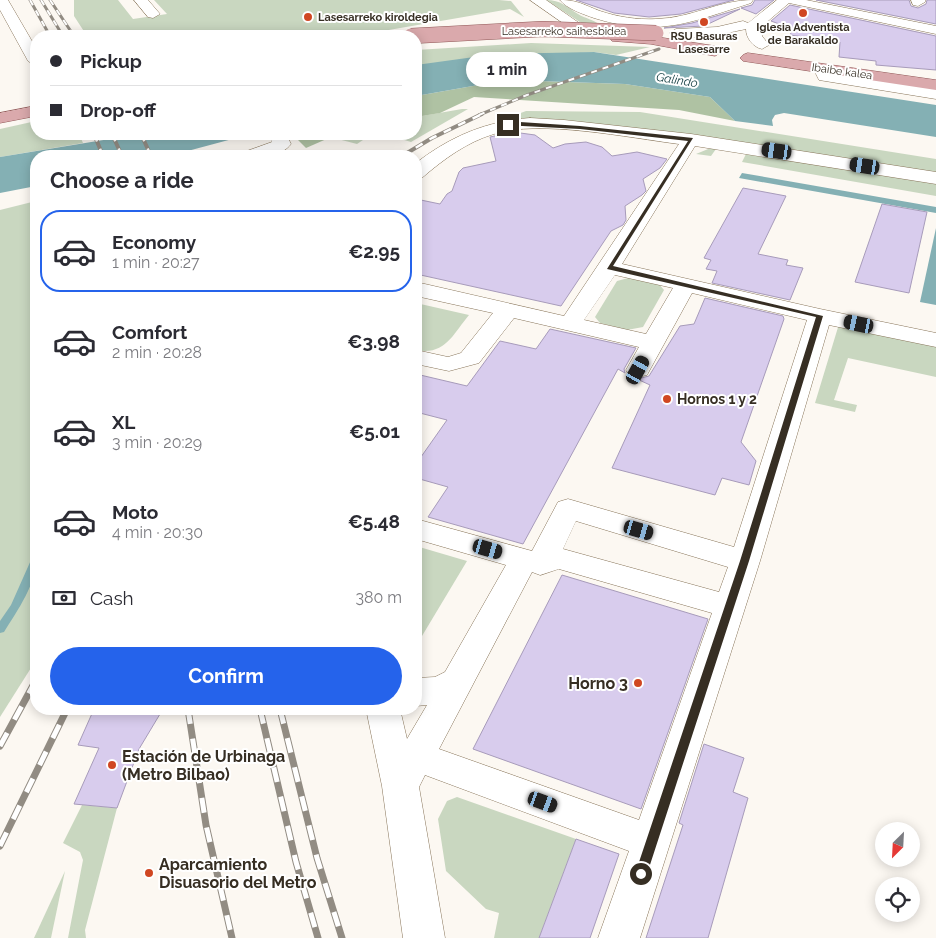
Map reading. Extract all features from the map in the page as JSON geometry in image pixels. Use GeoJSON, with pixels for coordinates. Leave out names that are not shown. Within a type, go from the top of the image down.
{"type":"FeatureCollection","features":[{"type":"Feature","properties":{"kind":"main road","name":"Lasesarreko saihesbidea"},"geometry":{"type":"LineString","coordinates":[[422,35],[543,29],[653,36],[716,46]]}},
{"type":"Feature","properties":{"kind":"main road","name":"Lasesarreko saihesbidea"},"geometry":{"type":"LineString","coordinates":[[422,42],[536,36],[653,36]]}},
{"type":"Feature","properties":{"kind":"main road","name":"Ibaibe kalea"},"geometry":{"type":"LineString","coordinates":[[734,39],[764,46],[799,59],[936,78]]}},
{"type":"Feature","properties":{"kind":"main road"},"geometry":{"type":"LineString","coordinates":[[716,46],[734,39]]}},
{"type":"Feature","properties":{"kind":"main road","name":"Ibaibe kalea"},"geometry":{"type":"LineString","coordinates":[[716,46],[733,57],[936,85]]}},
{"type":"Feature","properties":{"kind":"main road"},"geometry":{"type":"LineString","coordinates":[[748,58],[765,54],[764,46]]}},
{"type":"Feature","properties":{"kind":"main road"},"geometry":{"type":"LineString","coordinates":[[0,109],[30,103]]}},
{"type":"Feature","properties":{"kind":"main road"},"geometry":{"type":"LineString","coordinates":[[0,118],[30,112]]}},
{"type":"Feature","properties":{"kind":"street"},"geometry":{"type":"LineString","coordinates":[[1,0],[30,51]]}},
{"type":"Feature","properties":{"kind":"street"},"geometry":{"type":"LineString","coordinates":[[141,0],[153,14]]}},
{"type":"Feature","properties":{"kind":"street"},"geometry":{"type":"LineString","coordinates":[[537,0],[575,25]]}},
{"type":"Feature","properties":{"kind":"street"},"geometry":{"type":"LineString","coordinates":[[567,0],[590,13],[630,22],[672,23],[703,14],[723,12],[737,14]]}},
{"type":"Feature","properties":{"kind":"street"},"geometry":{"type":"LineString","coordinates":[[653,36],[717,31],[737,14],[746,0]]}},
{"type":"Feature","properties":{"kind":"street"},"geometry":{"type":"LineString","coordinates":[[764,46],[754,36],[754,25],[790,1],[936,30]]}},
{"type":"Feature","properties":{"kind":"street"},"geometry":{"type":"LineString","coordinates":[[734,39],[737,14]]}},
{"type":"Feature","properties":{"kind":"street"},"geometry":{"type":"LineString","coordinates":[[823,72],[825,77],[936,94]]}},
{"type":"Feature","properties":{"kind":"street"},"geometry":{"type":"LineString","coordinates":[[422,168],[470,137],[496,127],[520,124],[580,127],[692,140],[936,178]]}},
{"type":"Feature","properties":{"kind":"street"},"geometry":{"type":"LineString","coordinates":[[266,150],[282,144],[280,140]]}},
{"type":"Feature","properties":{"kind":"street"},"geometry":{"type":"LineString","coordinates":[[570,324],[692,140]]}},
{"type":"Feature","properties":{"kind":"street"},"geometry":{"type":"LineString","coordinates":[[609,267],[820,316],[936,340]]}},
{"type":"Feature","properties":{"kind":"street"},"geometry":{"type":"LineString","coordinates":[[633,379],[686,284]]}},
{"type":"Feature","properties":{"kind":"street"},"geometry":{"type":"LineString","coordinates":[[422,291],[653,343]]}},
{"type":"Feature","properties":{"kind":"street"},"geometry":{"type":"LineString","coordinates":[[422,358],[449,364],[470,358],[508,310]]}},
{"type":"Feature","properties":{"kind":"street"},"geometry":{"type":"LineString","coordinates":[[619,938],[728,606],[745,561],[820,316]]}},
{"type":"Feature","properties":{"kind":"street"},"geometry":{"type":"LineString","coordinates":[[408,771],[456,682],[568,509],[745,561]]}},
{"type":"Feature","properties":{"kind":"street"},"geometry":{"type":"LineString","coordinates":[[422,531],[532,562],[558,558],[728,606]]}},
{"type":"Feature","properties":{"kind":"street"},"geometry":{"type":"LineString","coordinates":[[422,691],[439,690],[456,682]]}},
{"type":"Feature","properties":{"kind":"street"},"geometry":{"type":"LineString","coordinates":[[385,715],[408,771],[424,938]]}},
{"type":"Feature","properties":{"kind":"street"},"geometry":{"type":"LineString","coordinates":[[408,771],[652,842]]}},
{"type":"Feature","properties":{"kind":"green space","name":"Lasesarreko kiroldegia"},"geometry":{"type":"Polygon","coordinates":[[[74,0],[118,0],[133,19],[167,14],[154,0],[499,0],[511,1],[524,17],[510,9],[389,30],[83,30],[74,16],[74,0]]]}},
{"type":"Feature","properties":{"kind":"green space"},"geometry":{"type":"Polygon","coordinates":[[[546,0],[567,6],[581,16],[600,25],[583,24],[546,0]]]}},
{"type":"Feature","properties":{"kind":"green space"},"geometry":{"type":"Polygon","coordinates":[[[531,43],[650,47],[616,55],[594,52],[422,66],[422,50],[531,43]]]}},
{"type":"Feature","properties":{"kind":"green space"},"geometry":{"type":"Polygon","coordinates":[[[507,80],[625,84],[710,97],[735,121],[679,110],[474,97],[440,113],[422,116],[422,95],[507,80]]]}},
{"type":"Feature","properties":{"kind":"green space"},"geometry":{"type":"Polygon","coordinates":[[[462,109],[468,109],[422,136],[422,116],[462,109]]]}},
{"type":"Feature","properties":{"kind":"green space"},"geometry":{"type":"Polygon","coordinates":[[[526,111],[640,112],[936,159],[936,173],[598,125],[505,119],[526,111]]]}},
{"type":"Feature","properties":{"kind":"green space"},"geometry":{"type":"Polygon","coordinates":[[[30,122],[30,140],[82,140],[83,143],[42,150],[30,150],[30,152],[0,157],[0,129],[30,122]]]}},
{"type":"Feature","properties":{"kind":"green space"},"geometry":{"type":"Polygon","coordinates":[[[298,140],[324,140],[306,148],[298,140]]]}},
{"type":"Feature","properties":{"kind":"green space"},"geometry":{"type":"Polygon","coordinates":[[[342,140],[363,140],[357,144],[342,140]]]}},
{"type":"Feature","properties":{"kind":"green space"},"geometry":{"type":"Polygon","coordinates":[[[713,147],[936,182],[936,196],[742,162],[746,154],[716,149],[711,156],[696,154],[713,147]]]}},
{"type":"Feature","properties":{"kind":"green space"},"geometry":{"type":"Polygon","coordinates":[[[30,202],[30,670],[0,717],[0,210],[30,202]]]}},
{"type":"Feature","properties":{"kind":"green space"},"geometry":{"type":"Polygon","coordinates":[[[632,277],[659,284],[664,290],[643,327],[627,330],[600,323],[595,317],[617,281],[632,277]]]}},
{"type":"Feature","properties":{"kind":"green space"},"geometry":{"type":"Polygon","coordinates":[[[422,304],[469,315],[447,342],[434,350],[422,351],[422,304]]]}},
{"type":"Feature","properties":{"kind":"green space"},"geometry":{"type":"Polygon","coordinates":[[[839,324],[936,345],[936,377],[848,358],[834,400],[857,405],[855,412],[815,403],[839,324]]]}},
{"type":"Feature","properties":{"kind":"green space"},"geometry":{"type":"Polygon","coordinates":[[[422,548],[467,561],[422,636],[422,548]]]}},
{"type":"Feature","properties":{"kind":"green space"},"geometry":{"type":"Polygon","coordinates":[[[457,797],[576,839],[539,938],[494,938],[499,913],[486,909],[446,871],[438,819],[447,801],[457,797]]]}},
{"type":"Feature","properties":{"kind":"green space"},"geometry":{"type":"Polygon","coordinates":[[[82,805],[117,808],[85,930],[86,938],[68,938],[83,860],[80,852],[63,843],[82,805]]]}},
{"type":"Feature","properties":{"kind":"green space"},"geometry":{"type":"Polygon","coordinates":[[[65,871],[51,938],[34,938],[65,871]]]}},
{"type":"Feature","properties":{"kind":"water","name":"Galindo"},"geometry":{"type":"Polygon","coordinates":[[[594,52],[936,105],[936,137],[784,113],[775,115],[772,120],[773,126],[735,121],[710,97],[625,84],[507,80],[422,95],[422,64],[496,54],[594,52]]]}},
{"type":"Feature","properties":{"kind":"water"},"geometry":{"type":"Polygon","coordinates":[[[103,140],[229,140],[191,150],[43,150],[103,140]]]}},
{"type":"Feature","properties":{"kind":"water"},"geometry":{"type":"Polygon","coordinates":[[[30,152],[30,187],[0,193],[0,157],[30,152]]]}},
{"type":"Feature","properties":{"kind":"water"},"geometry":{"type":"Polygon","coordinates":[[[742,173],[936,207],[936,213],[739,178],[742,173]]]}},
{"type":"Feature","properties":{"kind":"water"},"geometry":{"type":"Polygon","coordinates":[[[936,228],[936,305],[920,302],[936,228]]]}},
{"type":"Feature","properties":{"kind":"building"},"geometry":{"type":"Polygon","coordinates":[[[576,0],[734,0],[681,14],[649,17],[614,13],[576,0]]]}},
{"type":"Feature","properties":{"kind":"building"},"geometry":{"type":"Polygon","coordinates":[[[755,0],[774,0],[756,14],[741,8],[752,5],[755,0]]]}},
{"type":"Feature","properties":{"kind":"building"},"geometry":{"type":"Polygon","coordinates":[[[816,0],[909,0],[911,6],[918,8],[926,4],[927,0],[936,0],[936,24],[816,0]]]}},
{"type":"Feature","properties":{"kind":"building"},"geometry":{"type":"Polygon","coordinates":[[[790,5],[936,36],[936,70],[876,65],[876,61],[839,57],[840,42],[790,35],[793,29],[771,21],[790,5]]]}},
{"type":"Feature","properties":{"kind":"building"},"geometry":{"type":"Polygon","coordinates":[[[740,9],[704,26],[664,28],[692,23],[740,9]]]}},
{"type":"Feature","properties":{"kind":"building"},"geometry":{"type":"Polygon","coordinates":[[[513,132],[535,135],[553,148],[565,144],[586,142],[602,147],[612,156],[637,152],[667,159],[660,168],[643,179],[646,191],[625,206],[626,220],[623,225],[611,231],[561,306],[422,275],[422,200],[440,204],[447,194],[452,191],[459,172],[463,168],[496,161],[490,137],[513,132]]]}},
{"type":"Feature","properties":{"kind":"building"},"geometry":{"type":"Polygon","coordinates":[[[743,188],[786,196],[758,254],[788,260],[786,265],[803,268],[790,300],[712,283],[717,271],[706,269],[711,260],[704,258],[743,188]]]}},
{"type":"Feature","properties":{"kind":"building"},"geometry":{"type":"Polygon","coordinates":[[[882,204],[927,212],[909,293],[855,282],[882,204]]]}},
{"type":"Feature","properties":{"kind":"building","name":"Hornos 1 y 2"},"geometry":{"type":"Polygon","coordinates":[[[705,298],[783,316],[784,319],[741,442],[756,461],[749,485],[722,478],[715,495],[612,468],[650,385],[637,379],[649,376],[680,326],[694,324],[705,298]]]}},
{"type":"Feature","properties":{"kind":"building"},"geometry":{"type":"Polygon","coordinates":[[[550,329],[636,348],[624,369],[625,373],[618,369],[523,544],[428,517],[448,487],[422,480],[422,455],[447,420],[422,414],[422,375],[467,386],[500,341],[536,349],[550,329]]]}},
{"type":"Feature","properties":{"kind":"building"},"geometry":{"type":"Polygon","coordinates":[[[562,575],[708,619],[641,809],[473,749],[562,575]]]}},
{"type":"Feature","properties":{"kind":"building","name":"Estación de Urbinaga (Metro Bilbao)"},"geometry":{"type":"Polygon","coordinates":[[[91,715],[159,715],[139,749],[117,808],[74,804],[99,748],[78,745],[91,715]]]}},
{"type":"Feature","properties":{"kind":"building"},"geometry":{"type":"Polygon","coordinates":[[[704,744],[744,758],[733,792],[748,798],[708,938],[646,938],[683,825],[679,823],[704,744]]]}},
{"type":"Feature","properties":{"kind":"building"},"geometry":{"type":"Polygon","coordinates":[[[576,839],[619,854],[590,938],[539,938],[576,839]]]}},
{"type":"Feature","properties":{"kind":"waterway"},"geometry":{"type":"LineString","coordinates":[[0,629],[15,606],[30,573]]}},
{"type":"Feature","properties":{"kind":"railway"},"geometry":{"type":"LineString","coordinates":[[30,0],[47,30]]}},
{"type":"Feature","properties":{"kind":"railway"},"geometry":{"type":"LineString","coordinates":[[41,0],[59,30]]}},
{"type":"Feature","properties":{"kind":"railway"},"geometry":{"type":"LineString","coordinates":[[50,0],[70,30]]}},
{"type":"Feature","properties":{"kind":"railway"},"geometry":{"type":"LineString","coordinates":[[479,115],[527,95],[659,49]]}},
{"type":"Feature","properties":{"kind":"railway"},"geometry":{"type":"LineString","coordinates":[[412,150],[432,138],[482,114]]}},
{"type":"Feature","properties":{"kind":"railway"},"geometry":{"type":"LineString","coordinates":[[96,140],[101,150]]}},
{"type":"Feature","properties":{"kind":"railway"},"geometry":{"type":"LineString","coordinates":[[115,140],[119,150]]}},
{"type":"Feature","properties":{"kind":"railway"},"geometry":{"type":"LineString","coordinates":[[144,140],[148,150]]}},
{"type":"Feature","properties":{"kind":"railway"},"geometry":{"type":"LineString","coordinates":[[0,746],[30,691]]}},
{"type":"Feature","properties":{"kind":"railway"},"geometry":{"type":"LineString","coordinates":[[0,846],[64,715]]}},
{"type":"Feature","properties":{"kind":"railway"},"geometry":{"type":"LineString","coordinates":[[189,715],[206,825],[232,938]]}},
{"type":"Feature","properties":{"kind":"railway"},"geometry":{"type":"LineString","coordinates":[[261,715],[296,862],[318,938]]}},
{"type":"Feature","properties":{"kind":"railway"},"geometry":{"type":"LineString","coordinates":[[281,715],[317,858],[342,938]]}},
{"type":"Feature","properties":{"kind":"place","name":"Iglesia Adventista de Barakaldo"},"geometry":{"type":"Point","coordinates":[803,13]}},
{"type":"Feature","properties":{"kind":"place","name":"Lasesarreko kiroldegia"},"geometry":{"type":"Point","coordinates":[308,17]}},
{"type":"Feature","properties":{"kind":"place","name":"RSU Basuras Lasesarre"},"geometry":{"type":"Point","coordinates":[704,22]}},
{"type":"Feature","properties":{"kind":"place","name":"Hornos 1 y 2"},"geometry":{"type":"Point","coordinates":[667,399]}},
{"type":"Feature","properties":{"kind":"place","name":"Horno 3"},"geometry":{"type":"Point","coordinates":[638,683]}},
{"type":"Feature","properties":{"kind":"place","name":"Estación de Urbinaga (Metro Bilbao)"},"geometry":{"type":"Point","coordinates":[112,765]}},
{"type":"Feature","properties":{"kind":"place","name":"Aparcamiento Disuasorio del Metro"},"geometry":{"type":"Point","coordinates":[149,873]}},
{"type":"Feature","properties":{"kind":"route"},"geometry":{"type":"LineString","coordinates":[[508,125],[580,127],[692,140],[609,267],[820,316],[745,561],[728,606],[641,874]]}}]}
